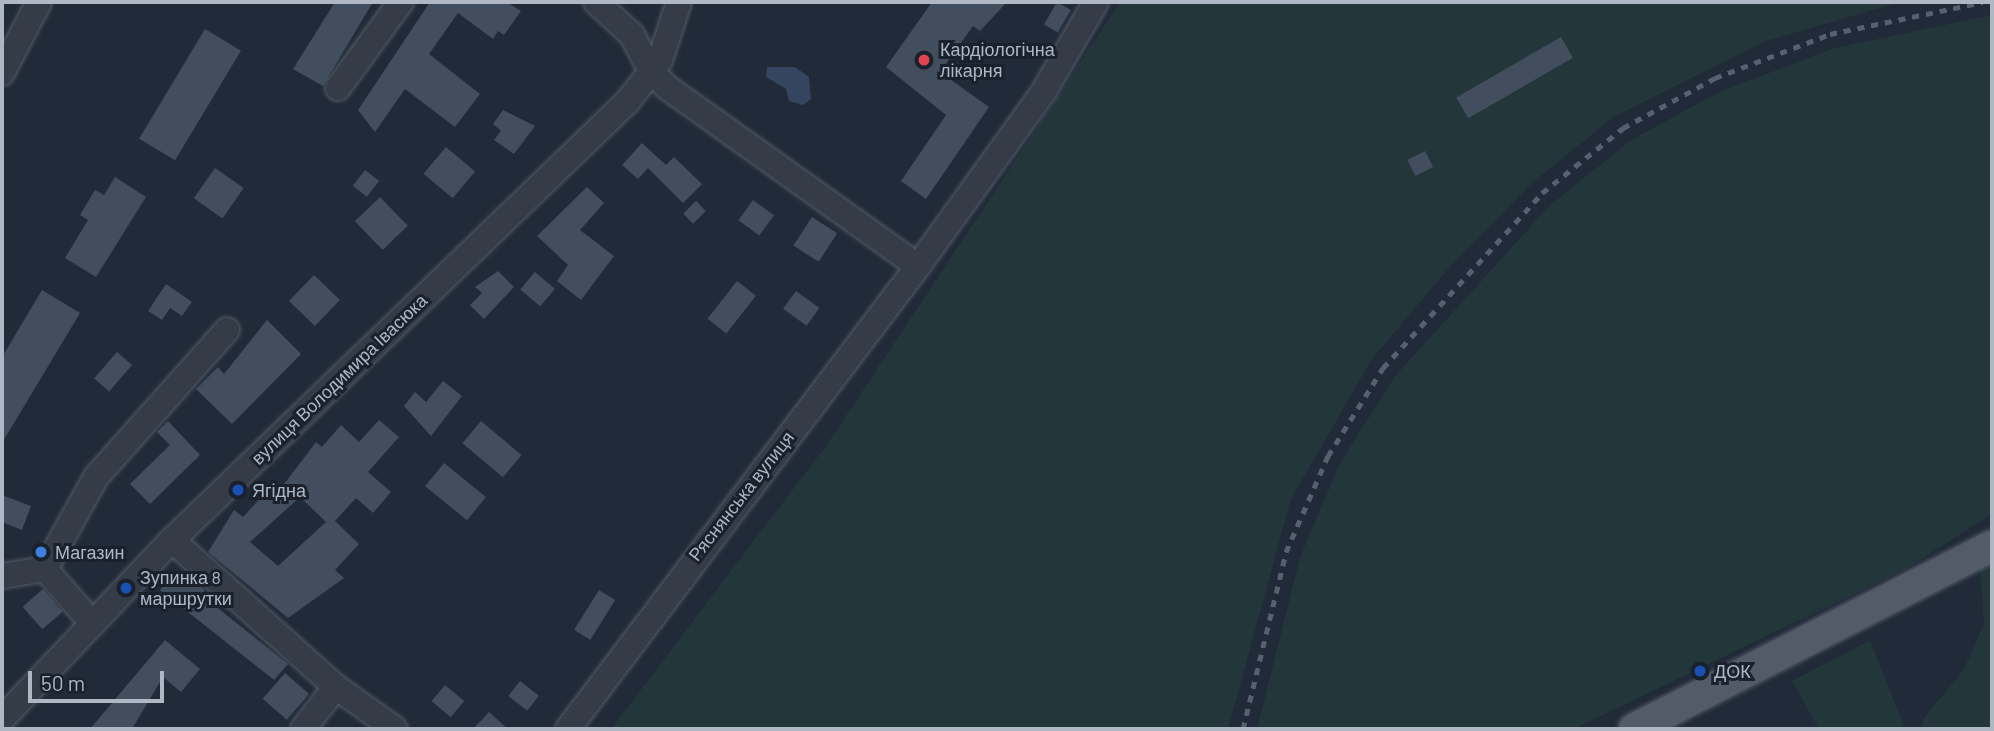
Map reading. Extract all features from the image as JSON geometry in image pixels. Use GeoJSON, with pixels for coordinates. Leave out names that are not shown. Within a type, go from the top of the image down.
{"type":"FeatureCollection","features":[{"type":"Feature","properties":{"kind":"main road"},"geometry":{"type":"LineString","coordinates":[[1634,729],[1992,545]]}},
{"type":"Feature","properties":{"kind":"street"},"geometry":{"type":"LineString","coordinates":[[2,73],[39,2]]}},
{"type":"Feature","properties":{"kind":"street"},"geometry":{"type":"LineString","coordinates":[[338,88],[401,2]]}},
{"type":"Feature","properties":{"kind":"street"},"geometry":{"type":"LineString","coordinates":[[596,2],[632,35],[652,73],[918,266]]}},
{"type":"Feature","properties":{"kind":"street"},"geometry":{"type":"LineString","coordinates":[[652,73],[679,2]]}},
{"type":"Feature","properties":{"kind":"street","name":"Ряснянська вулиця"},"geometry":{"type":"LineString","coordinates":[[568,729],[918,266],[1044,91],[1096,2]]}},
{"type":"Feature","properties":{"kind":"street","name":"вулиця Володимира Івасюка"},"geometry":{"type":"LineString","coordinates":[[2,719],[91,622],[172,540],[652,73]]}},
{"type":"Feature","properties":{"kind":"street"},"geometry":{"type":"LineString","coordinates":[[45,569],[96,477],[227,330]]}},
{"type":"Feature","properties":{"kind":"street"},"geometry":{"type":"LineString","coordinates":[[172,540],[336,687],[395,729]]}},
{"type":"Feature","properties":{"kind":"street"},"geometry":{"type":"LineString","coordinates":[[2,576],[45,569]]}},
{"type":"Feature","properties":{"kind":"street"},"geometry":{"type":"LineString","coordinates":[[45,569],[91,622]]}},
{"type":"Feature","properties":{"kind":"street"},"geometry":{"type":"LineString","coordinates":[[303,729],[336,687]]}},
{"type":"Feature","properties":{"kind":"shaded area"},"geometry":{"type":"Polygon","coordinates":[[[1120,2],[1901,2],[1766,41],[1615,116],[1532,183],[1448,269],[1372,359],[1291,499],[1228,729],[611,729],[828,443],[1120,2]]]}},
{"type":"Feature","properties":{"kind":"shaded area"},"geometry":{"type":"Polygon","coordinates":[[[1992,15],[1992,514],[1906,569],[1574,729],[1257,729],[1300,557],[1340,463],[1395,376],[1551,204],[1631,140],[1721,91],[1835,48],[1992,15]]]}},
{"type":"Feature","properties":{"kind":"shaded area"},"geometry":{"type":"Polygon","coordinates":[[[1992,563],[1992,729],[1922,729],[1923,719],[1964,669],[1984,623],[1980,570],[1992,563]]]}},
{"type":"Feature","properties":{"kind":"shaded area"},"geometry":{"type":"Polygon","coordinates":[[[1870,640],[1905,729],[1819,729],[1792,681],[1870,640]]]}},
{"type":"Feature","properties":{"kind":"water"},"geometry":{"type":"Polygon","coordinates":[[[767,67],[795,67],[809,77],[811,99],[803,105],[789,101],[786,89],[766,77],[767,67]]]}},
{"type":"Feature","properties":{"kind":"building"},"geometry":{"type":"Polygon","coordinates":[[[335,2],[373,2],[323,86],[293,69],[335,2]]]}},
{"type":"Feature","properties":{"kind":"building"},"geometry":{"type":"Polygon","coordinates":[[[430,2],[507,2],[521,11],[504,35],[498,31],[493,39],[458,13],[429,54],[480,94],[455,127],[405,89],[375,132],[358,110],[430,2]]]}},
{"type":"Feature","properties":{"kind":"building"},"geometry":{"type":"Polygon","coordinates":[[[932,2],[1007,2],[980,31],[973,26],[940,72],[989,107],[926,199],[901,181],[946,115],[886,67],[932,2]]]}},
{"type":"Feature","properties":{"kind":"building"},"geometry":{"type":"Polygon","coordinates":[[[1057,2],[1071,10],[1058,33],[1044,25],[1057,2]]]}},
{"type":"Feature","properties":{"kind":"building"},"geometry":{"type":"Polygon","coordinates":[[[205,29],[241,51],[175,160],[139,139],[205,29]]]}},
{"type":"Feature","properties":{"kind":"building"},"geometry":{"type":"Polygon","coordinates":[[[1561,37],[1573,58],[1468,118],[1456,98],[1561,37]]]}},
{"type":"Feature","properties":{"kind":"building"},"geometry":{"type":"Polygon","coordinates":[[[503,110],[535,126],[514,154],[494,140],[501,131],[493,124],[503,110]]]}},
{"type":"Feature","properties":{"kind":"building"},"geometry":{"type":"Polygon","coordinates":[[[642,143],[666,165],[674,157],[702,184],[683,203],[648,168],[638,179],[622,165],[642,143]]]}},
{"type":"Feature","properties":{"kind":"building"},"geometry":{"type":"Polygon","coordinates":[[[446,147],[475,171],[453,198],[424,174],[446,147]]]}},
{"type":"Feature","properties":{"kind":"building"},"geometry":{"type":"Polygon","coordinates":[[[1425,151],[1433,167],[1415,176],[1407,160],[1425,151]]]}},
{"type":"Feature","properties":{"kind":"building"},"geometry":{"type":"Polygon","coordinates":[[[215,168],[244,188],[222,218],[194,198],[215,168]]]}},
{"type":"Feature","properties":{"kind":"building"},"geometry":{"type":"Polygon","coordinates":[[[365,170],[379,181],[367,197],[353,186],[365,170]]]}},
{"type":"Feature","properties":{"kind":"building"},"geometry":{"type":"Polygon","coordinates":[[[115,177],[146,197],[96,277],[65,258],[88,220],[80,215],[95,190],[104,195],[115,177]]]}},
{"type":"Feature","properties":{"kind":"building"},"geometry":{"type":"Polygon","coordinates":[[[587,187],[604,203],[580,230],[614,256],[581,300],[557,281],[568,265],[537,236],[587,187]]]}},
{"type":"Feature","properties":{"kind":"building"},"geometry":{"type":"Polygon","coordinates":[[[380,197],[408,226],[383,250],[355,221],[380,197]]]}},
{"type":"Feature","properties":{"kind":"building"},"geometry":{"type":"Polygon","coordinates":[[[753,200],[774,215],[759,236],[738,220],[753,200]]]}},
{"type":"Feature","properties":{"kind":"building"},"geometry":{"type":"Polygon","coordinates":[[[696,201],[706,211],[693,224],[683,214],[696,201]]]}},
{"type":"Feature","properties":{"kind":"building"},"geometry":{"type":"Polygon","coordinates":[[[812,217],[837,233],[819,262],[793,246],[812,217]]]}},
{"type":"Feature","properties":{"kind":"building"},"geometry":{"type":"Polygon","coordinates":[[[498,271],[514,287],[484,319],[470,305],[482,293],[475,287],[498,271]]]}},
{"type":"Feature","properties":{"kind":"building"},"geometry":{"type":"Polygon","coordinates":[[[535,272],[555,289],[540,306],[520,290],[535,272]]]}},
{"type":"Feature","properties":{"kind":"building"},"geometry":{"type":"Polygon","coordinates":[[[314,275],[340,300],[315,326],[289,301],[314,275]]]}},
{"type":"Feature","properties":{"kind":"building"},"geometry":{"type":"Polygon","coordinates":[[[737,281],[756,296],[726,334],[707,319],[737,281]]]}},
{"type":"Feature","properties":{"kind":"building"},"geometry":{"type":"Polygon","coordinates":[[[166,284],[192,302],[182,316],[170,308],[162,320],[148,311],[166,284]]]}},
{"type":"Feature","properties":{"kind":"building"},"geometry":{"type":"Polygon","coordinates":[[[42,290],[80,313],[2,443],[2,357],[42,290]]]}},
{"type":"Feature","properties":{"kind":"building"},"geometry":{"type":"Polygon","coordinates":[[[796,291],[819,308],[807,326],[783,309],[796,291]]]}},
{"type":"Feature","properties":{"kind":"building"},"geometry":{"type":"Polygon","coordinates":[[[267,320],[301,354],[232,424],[196,389],[218,367],[224,374],[267,320]]]}},
{"type":"Feature","properties":{"kind":"building"},"geometry":{"type":"Polygon","coordinates":[[[117,352],[132,365],[109,392],[94,378],[117,352]]]}},
{"type":"Feature","properties":{"kind":"building"},"geometry":{"type":"Polygon","coordinates":[[[443,381],[462,396],[431,436],[404,406],[415,392],[426,402],[443,381]]]}},
{"type":"Feature","properties":{"kind":"building"},"geometry":{"type":"Polygon","coordinates":[[[379,420],[399,437],[368,472],[391,492],[373,513],[356,498],[335,521],[359,544],[335,570],[344,578],[288,618],[208,552],[234,510],[243,517],[268,490],[275,496],[316,442],[322,447],[341,425],[359,442],[379,420]],[[300,497],[250,542],[278,566],[326,522],[300,497]]]}},
{"type":"Feature","properties":{"kind":"building"},"geometry":{"type":"Polygon","coordinates":[[[168,421],[200,455],[150,504],[130,484],[170,445],[157,432],[168,421]]]}},
{"type":"Feature","properties":{"kind":"building"},"geometry":{"type":"Polygon","coordinates":[[[481,421],[522,455],[503,477],[462,443],[481,421]]]}},
{"type":"Feature","properties":{"kind":"building"},"geometry":{"type":"Polygon","coordinates":[[[444,463],[486,497],[467,520],[425,486],[444,463]]]}},
{"type":"Feature","properties":{"kind":"building"},"geometry":{"type":"Polygon","coordinates":[[[2,495],[31,506],[22,530],[2,522],[2,495]]]}},
{"type":"Feature","properties":{"kind":"building"},"geometry":{"type":"Polygon","coordinates":[[[188,575],[204,589],[204,597],[288,664],[274,680],[160,590],[169,577],[180,586],[188,575]]]}},
{"type":"Feature","properties":{"kind":"building"},"geometry":{"type":"Polygon","coordinates":[[[43,589],[63,612],[42,629],[23,607],[43,589]]]}},
{"type":"Feature","properties":{"kind":"building"},"geometry":{"type":"Polygon","coordinates":[[[599,590],[615,600],[590,640],[574,630],[599,590]]]}},
{"type":"Feature","properties":{"kind":"building"},"geometry":{"type":"Polygon","coordinates":[[[165,640],[200,669],[181,692],[163,677],[132,729],[90,729],[165,640]]]}},
{"type":"Feature","properties":{"kind":"building"},"geometry":{"type":"Polygon","coordinates":[[[285,673],[309,694],[287,720],[263,699],[285,673]]]}},
{"type":"Feature","properties":{"kind":"building"},"geometry":{"type":"Polygon","coordinates":[[[520,681],[539,696],[527,711],[508,696],[520,681]]]}},
{"type":"Feature","properties":{"kind":"building"},"geometry":{"type":"Polygon","coordinates":[[[445,685],[464,701],[451,717],[432,701],[445,685]]]}},
{"type":"Feature","properties":{"kind":"building"},"geometry":{"type":"Polygon","coordinates":[[[489,712],[508,729],[473,729],[489,712]]]}},
{"type":"Feature","properties":{"kind":"railway"},"geometry":{"type":"LineString","coordinates":[[1243,729],[1286,552],[1328,456],[1383,368],[1542,193],[1623,128],[1715,78],[1830,34],[1983,2]]}},
{"type":"Feature","properties":{"kind":"place","name":"Кардіологічна лікарня"},"geometry":{"type":"Point","coordinates":[924,60]}},
{"type":"Feature","properties":{"kind":"place","name":"Ягідна"},"geometry":{"type":"Point","coordinates":[238,490]}},
{"type":"Feature","properties":{"kind":"place","name":"Магазин"},"geometry":{"type":"Point","coordinates":[41,552]}},
{"type":"Feature","properties":{"kind":"place","name":"Зупинка 8 маршрутки"},"geometry":{"type":"Point","coordinates":[126,588]}},
{"type":"Feature","properties":{"kind":"place","name":"ДОК"},"geometry":{"type":"Point","coordinates":[1700,671]}}]}
